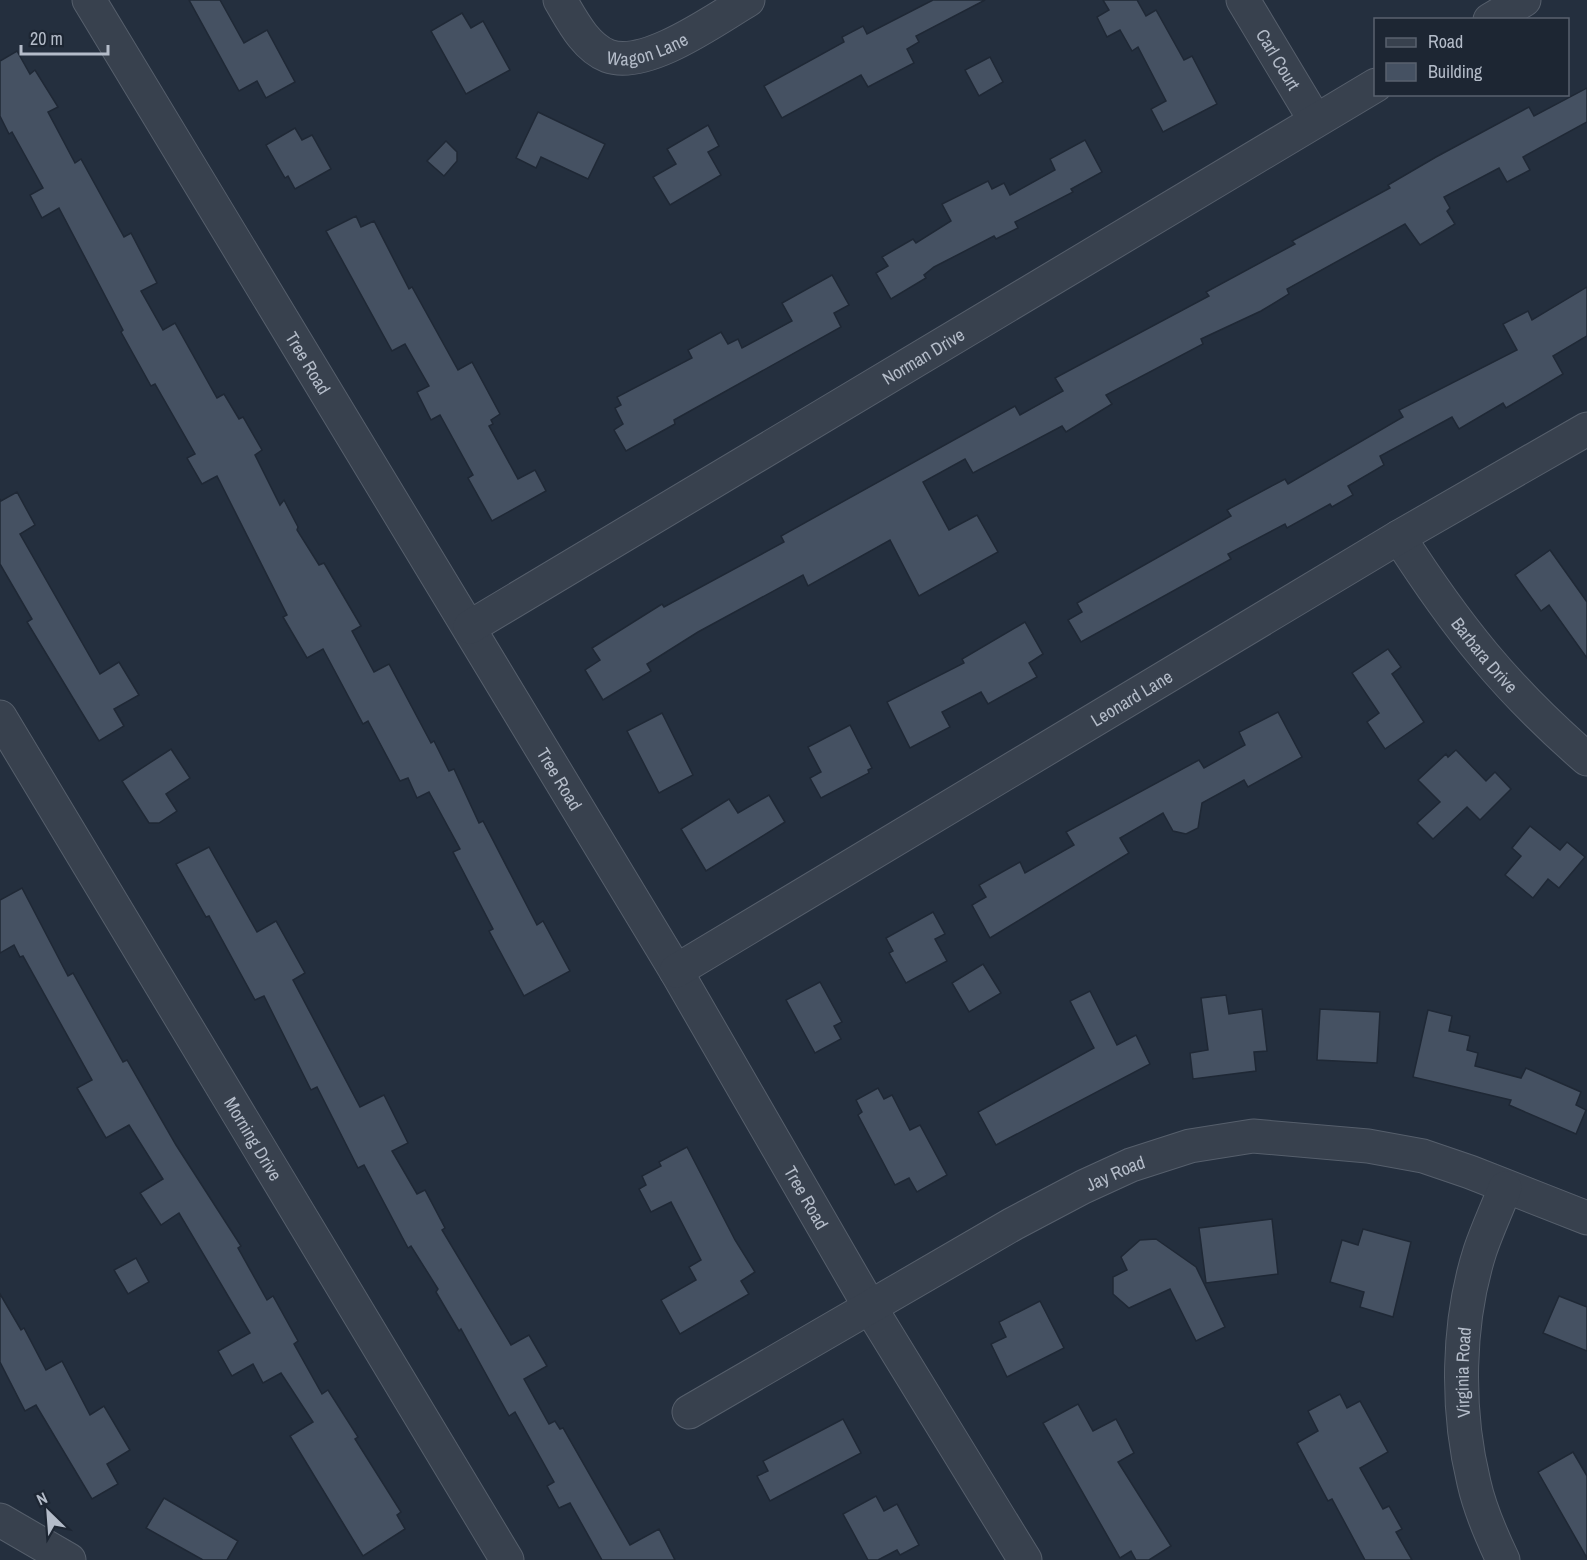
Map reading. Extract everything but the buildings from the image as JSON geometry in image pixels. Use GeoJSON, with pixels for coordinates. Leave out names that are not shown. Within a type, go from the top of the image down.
{"type":"FeatureCollection","features":[{"type":"Feature","properties":{"kind":"street","name":"Tree Road"},"geometry":{"type":"LineString","coordinates":[[89,0],[470,627],[676,971],[871,1309],[1026,1560]]}},
{"type":"Feature","properties":{"kind":"street","name":"Wagon Lane"},"geometry":{"type":"LineString","coordinates":[[560,0],[583,36],[594,46],[608,56],[627,58],[675,42],[748,0]]}},
{"type":"Feature","properties":{"kind":"street","name":"Carl Court"},"geometry":{"type":"LineString","coordinates":[[1243,0],[1315,120]]}},
{"type":"Feature","properties":{"kind":"street"},"geometry":{"type":"LineString","coordinates":[[1493,18],[1524,0]]}},
{"type":"Feature","properties":{"kind":"street","name":"Norman Drive"},"geometry":{"type":"LineString","coordinates":[[470,627],[1374,86]]}},
{"type":"Feature","properties":{"kind":"street","name":"Leonard Lane"},"geometry":{"type":"LineString","coordinates":[[676,971],[1399,537],[1587,429]]}},
{"type":"Feature","properties":{"kind":"street","name":"Barbara Drive"},"geometry":{"type":"LineString","coordinates":[[1399,537],[1444,607],[1475,648],[1549,726],[1587,759]]}},
{"type":"Feature","properties":{"kind":"street","name":"Morning Drive"},"geometry":{"type":"LineString","coordinates":[[0,717],[507,1560]]}},
{"type":"Feature","properties":{"kind":"street","name":"Jay Road"},"geometry":{"type":"LineString","coordinates":[[689,1412],[871,1309],[1013,1224],[1131,1165],[1190,1146],[1253,1136],[1368,1146],[1423,1156],[1587,1218]]}},
{"type":"Feature","properties":{"kind":"street","name":"Virginia Road"},"geometry":{"type":"LineString","coordinates":[[1503,1560],[1488,1528],[1473,1483],[1461,1364],[1467,1311],[1479,1252],[1505,1188]]}},
{"type":"Feature","properties":{"kind":"street"},"geometry":{"type":"LineString","coordinates":[[5,1517],[69,1560]]}}]}
